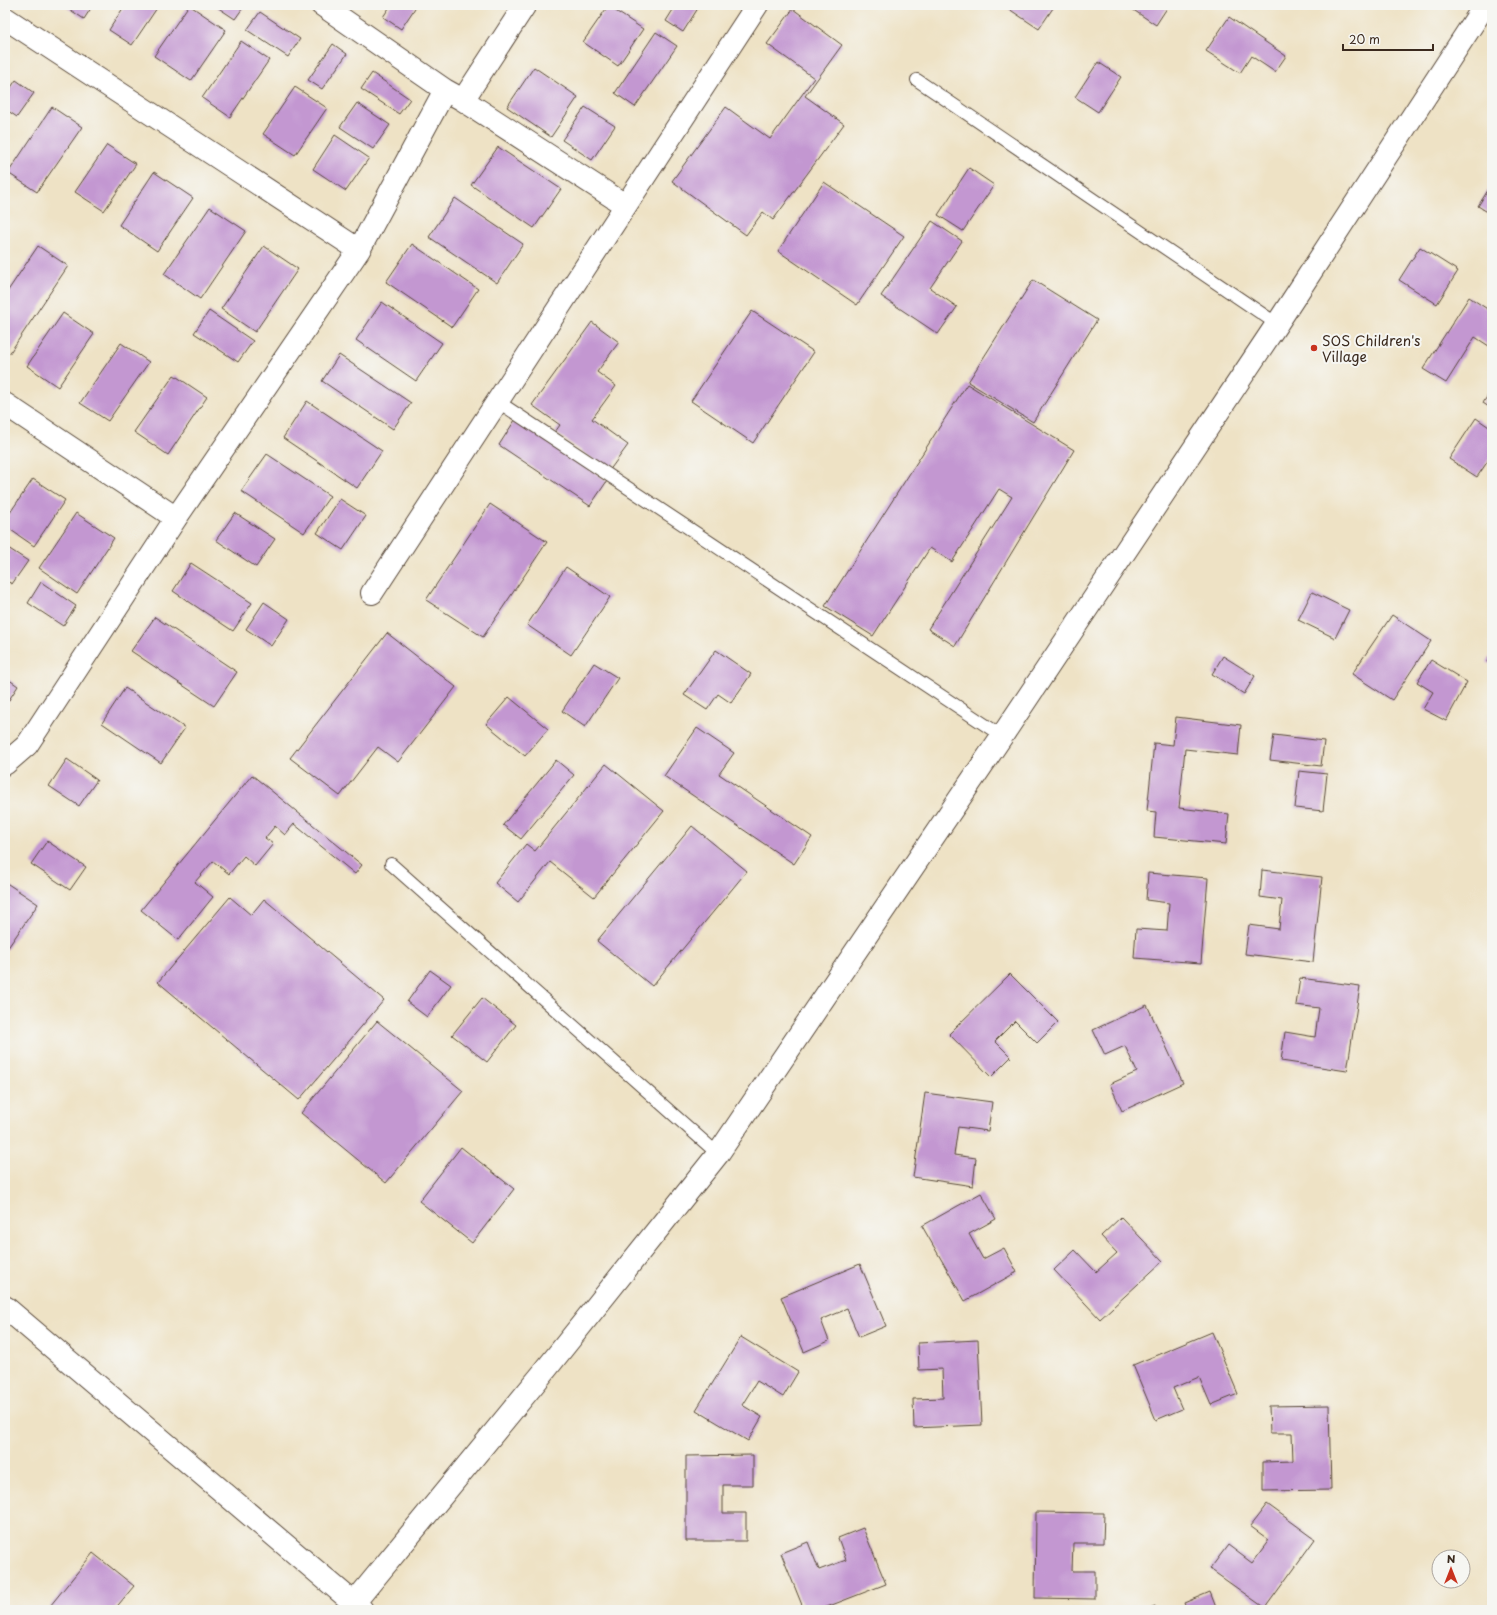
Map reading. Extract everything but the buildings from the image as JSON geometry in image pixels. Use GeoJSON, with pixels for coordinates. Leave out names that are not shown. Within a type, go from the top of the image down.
{"type":"FeatureCollection","features":[{"type":"Feature","properties":{"kind":"street"},"geometry":{"type":"LineString","coordinates":[[322,5],[454,95],[624,205]]}},
{"type":"Feature","properties":{"kind":"street"},"geometry":{"type":"LineString","coordinates":[[5,764],[27,745],[176,518],[359,250],[454,95],[524,5]]}},
{"type":"Feature","properties":{"kind":"street"},"geometry":{"type":"LineString","coordinates":[[372,593],[624,205],[757,5]]}},
{"type":"Feature","properties":{"kind":"street"},"geometry":{"type":"LineString","coordinates":[[5,1307],[358,1607],[718,1154],[1002,736],[1277,324],[1485,5]]}},
{"type":"Feature","properties":{"kind":"street"},"geometry":{"type":"LineString","coordinates":[[5,18],[359,250]]}},
{"type":"Feature","properties":{"kind":"street"},"geometry":{"type":"LineString","coordinates":[[5,404],[176,518]]}},
{"type":"Feature","properties":{"kind":"lane"},"geometry":{"type":"LineString","coordinates":[[917,80],[1277,324]]}},
{"type":"Feature","properties":{"kind":"lane"},"geometry":{"type":"LineString","coordinates":[[497,401],[1002,736]]}},
{"type":"Feature","properties":{"kind":"lane"},"geometry":{"type":"LineString","coordinates":[[391,864],[718,1154]]}},
{"type":"Feature","properties":{"kind":"place","name":"SOS Children's Village"},"geometry":{"type":"Point","coordinates":[1314,348]}}]}
